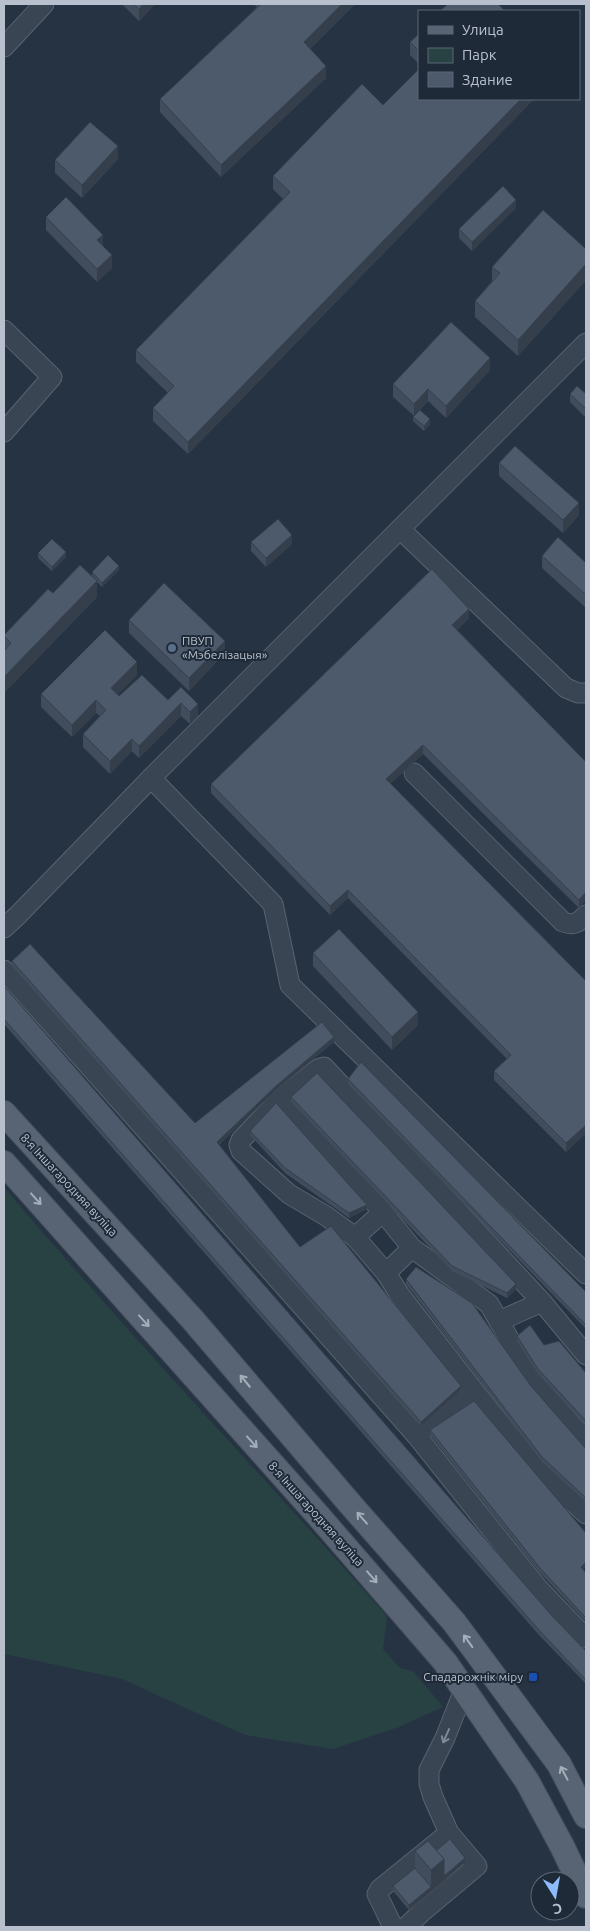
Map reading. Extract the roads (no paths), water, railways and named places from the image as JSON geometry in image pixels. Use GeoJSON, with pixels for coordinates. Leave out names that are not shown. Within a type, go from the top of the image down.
{"type":"FeatureCollection","features":[{"type":"Feature","properties":{"kind":"main road","name":"8-я Іншагародняя вуліца"},"geometry":{"type":"LineString","coordinates":[[4,1112],[193,1320],[454,1622],[559,1764],[586,1816]]}},
{"type":"Feature","properties":{"kind":"main road","name":"8-я Іншагародняя вуліца"},"geometry":{"type":"LineString","coordinates":[[4,1163],[425,1637],[445,1662],[527,1781],[586,1896]]}},
{"type":"Feature","properties":{"kind":"lane"},"geometry":{"type":"LineString","coordinates":[[4,47],[44,4]]}},
{"type":"Feature","properties":{"kind":"lane"},"geometry":{"type":"LineString","coordinates":[[4,330],[52,377],[4,432]]}},
{"type":"Feature","properties":{"kind":"lane"},"geometry":{"type":"LineString","coordinates":[[4,928],[18,916],[151,778],[586,343]]}},
{"type":"Feature","properties":{"kind":"lane"},"geometry":{"type":"LineString","coordinates":[[400,530],[566,688],[578,693],[586,693]]}},
{"type":"Feature","properties":{"kind":"lane"},"geometry":{"type":"LineString","coordinates":[[414,773],[563,922],[571,925],[578,923],[586,915]]}},
{"type":"Feature","properties":{"kind":"lane"},"geometry":{"type":"LineString","coordinates":[[151,778],[273,904],[290,985],[586,1274]]}},
{"type":"Feature","properties":{"kind":"lane"},"geometry":{"type":"LineString","coordinates":[[4,970],[416,1435],[538,1588],[586,1638]]}},
{"type":"Feature","properties":{"kind":"lane"},"geometry":{"type":"LineString","coordinates":[[586,1355],[542,1302],[324,1068],[318,1069],[280,1099],[241,1140],[239,1146],[241,1151],[289,1194],[326,1216],[355,1237],[386,1273],[474,1392],[535,1467],[586,1514]]}},
{"type":"Feature","properties":{"kind":"lane"},"geometry":{"type":"LineString","coordinates":[[280,1099],[383,1212],[412,1248],[489,1304],[535,1384],[586,1440]]}},
{"type":"Feature","properties":{"kind":"lane"},"geometry":{"type":"LineString","coordinates":[[355,1237],[383,1212]]}},
{"type":"Feature","properties":{"kind":"lane"},"geometry":{"type":"LineString","coordinates":[[386,1273],[412,1248]]}},
{"type":"Feature","properties":{"kind":"lane"},"geometry":{"type":"LineString","coordinates":[[499,1321],[542,1302]]}},
{"type":"Feature","properties":{"kind":"lane"},"geometry":{"type":"LineString","coordinates":[[416,1435],[474,1392]]}},
{"type":"Feature","properties":{"kind":"lane"},"geometry":{"type":"LineString","coordinates":[[438,1846],[397,1880],[415,1913],[461,1874],[438,1846],[433,1797],[429,1784],[429,1770],[445,1738],[464,1690]]}},
{"type":"Feature","properties":{"kind":"place","name":"ПВУП «Мэбелізацыя»"},"geometry":{"type":"Point","coordinates":[172,648]}},
{"type":"Feature","properties":{"kind":"place","name":"Спадарожнік міру"},"geometry":{"type":"Point","coordinates":[533,1677]}}]}
